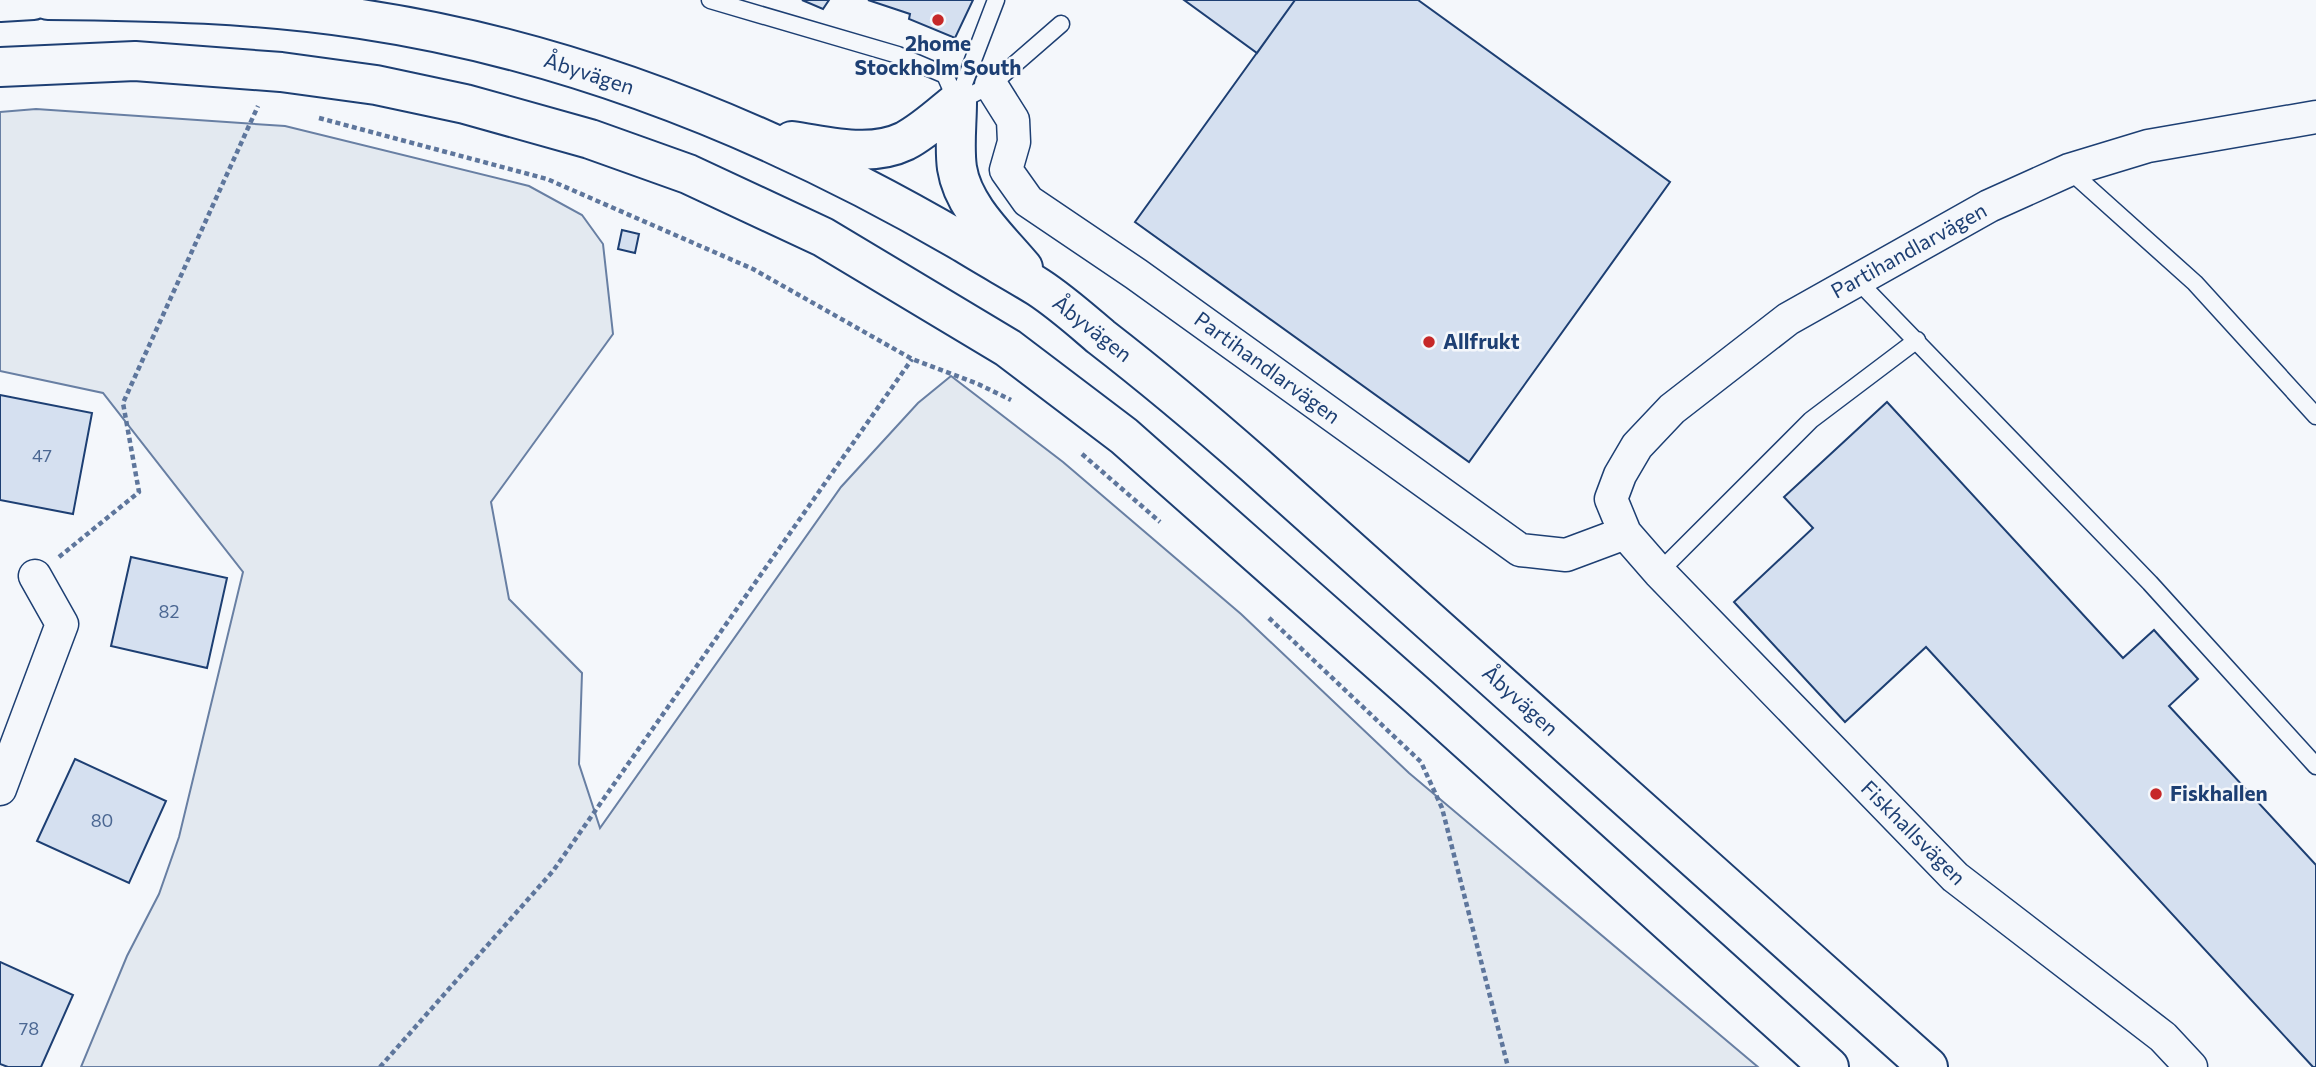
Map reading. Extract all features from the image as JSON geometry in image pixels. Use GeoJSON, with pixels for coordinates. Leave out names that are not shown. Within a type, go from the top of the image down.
{"type":"FeatureCollection","features":[{"type":"Feature","properties":{"kind":"street"},"geometry":{"type":"LineString","coordinates":[[0,2],[33,0]]}},
{"type":"Feature","properties":{"kind":"street","name":"Åbyvägen"},"geometry":{"type":"LineString","coordinates":[[48,0],[197,2],[363,19],[564,64],[702,113],[758,137],[811,160],[913,214],[1041,288],[1158,382],[1255,465],[1928,1067]]}},
{"type":"Feature","properties":{"kind":"street"},"geometry":{"type":"LineString","coordinates":[[0,67],[135,61],[281,72],[389,88],[466,104],[602,144],[688,174],[823,237],[1008,348],[1124,436],[1409,688],[1829,1067]]}},
{"type":"Feature","properties":{"kind":"street","name":"Partihandlarvägen"},"geometry":{"type":"LineString","coordinates":[[991,85],[1013,120],[1014,142],[1006,170],[1028,201],[1136,274],[1520,550],[1566,555],[1625,533]]}},
{"type":"Feature","properties":{"kind":"street"},"geometry":{"type":"LineString","coordinates":[[758,137],[865,150],[882,148],[903,142],[957,102]]}},
{"type":"Feature","properties":{"kind":"street"},"geometry":{"type":"LineString","coordinates":[[957,102],[957,167],[963,191],[978,214],[1041,288]]}},
{"type":"Feature","properties":{"kind":"street","name":"Partihandlarvägen"},"geometry":{"type":"LineString","coordinates":[[1659,572],[1625,533],[1611,499],[1619,475],[1637,446],[1672,409],[1788,318],[1989,206],[2069,170],[2148,146],[2316,117]]}},
{"type":"Feature","properties":{"kind":"street","name":"Fiskhallsvägen"},"geometry":{"type":"LineString","coordinates":[[1659,572],[1955,877],[2163,1037],[2191,1067]]}},
{"type":"Feature","properties":{"kind":"street"},"geometry":{"type":"LineString","coordinates":[[0,789],[62,624],[35,576]]}},
{"type":"Feature","properties":{"kind":"lane"},"geometry":{"type":"LineString","coordinates":[[710,0],[898,55],[945,75],[957,102]]}},
{"type":"Feature","properties":{"kind":"lane"},"geometry":{"type":"LineString","coordinates":[[957,102],[996,0]]}},
{"type":"Feature","properties":{"kind":"lane"},"geometry":{"type":"LineString","coordinates":[[957,102],[991,85],[1061,24]]}},
{"type":"Feature","properties":{"kind":"lane"},"geometry":{"type":"LineString","coordinates":[[2069,170],[2195,283],[2316,416]]}},
{"type":"Feature","properties":{"kind":"lane"},"geometry":{"type":"LineString","coordinates":[[1857,280],[2150,583],[2316,766]]}},
{"type":"Feature","properties":{"kind":"lane"},"geometry":{"type":"LineString","coordinates":[[1659,572],[1811,420],[1917,340]]}},
{"type":"Feature","properties":{"kind":"path"},"geometry":{"type":"LineString","coordinates":[[35,576],[139,492],[123,403],[259,102],[246,102]]}},
{"type":"Feature","properties":{"kind":"path"},"geometry":{"type":"LineString","coordinates":[[312,116],[547,179],[753,269],[912,359],[978,384],[1014,402]]}},
{"type":"Feature","properties":{"kind":"path"},"geometry":{"type":"LineString","coordinates":[[380,1067],[553,871],[912,359]]}},
{"type":"Feature","properties":{"kind":"path"},"geometry":{"type":"LineString","coordinates":[[1081,454],[1161,523]]}},
{"type":"Feature","properties":{"kind":"path"},"geometry":{"type":"LineString","coordinates":[[1262,611],[1421,762],[1442,808],[1508,1067]]}},
{"type":"Feature","properties":{"kind":"shaded area"},"geometry":{"type":"Polygon","coordinates":[[[36,109],[285,126],[529,186],[582,215],[603,244],[613,334],[491,502],[509,599],[582,673],[579,764],[600,828],[841,487],[918,403],[951,376],[1063,462],[1241,614],[1409,773],[1758,1067],[81,1067],[127,956],[159,894],[179,837],[243,572],[103,393],[0,371],[0,112],[36,109]]]}},
{"type":"Feature","properties":{"kind":"building","name":"2home Stockholm South"},"geometry":{"type":"Polygon","coordinates":[[[802,0],[829,0],[823,9],[802,0]]]}},
{"type":"Feature","properties":{"kind":"building","name":"2home Stockholm South"},"geometry":{"type":"Polygon","coordinates":[[[868,0],[973,0],[955,38],[909,19],[910,14],[868,0]]]}},
{"type":"Feature","properties":{"kind":"building"},"geometry":{"type":"Polygon","coordinates":[[[1184,0],[1295,0],[1257,53],[1184,0]]]}},
{"type":"Feature","properties":{"kind":"building","name":"Allfrukt"},"geometry":{"type":"Polygon","coordinates":[[[1295,0],[1418,0],[1670,182],[1469,462],[1135,222],[1295,0]]]}},
{"type":"Feature","properties":{"kind":"building"},"geometry":{"type":"Polygon","coordinates":[[[622,230],[639,234],[635,253],[618,249],[622,230]]]}},
{"type":"Feature","properties":{"kind":"building"},"geometry":{"type":"Polygon","coordinates":[[[0,395],[92,413],[73,514],[0,500],[0,395]]]}},
{"type":"Feature","properties":{"kind":"building","name":"Fiskhallen"},"geometry":{"type":"Polygon","coordinates":[[[1887,402],[2123,658],[2154,630],[2198,679],[2169,706],[2316,865],[2316,1067],[2313,1067],[1926,647],[1845,722],[1734,602],[1813,528],[1784,497],[1887,402]]]}},
{"type":"Feature","properties":{"kind":"building"},"geometry":{"type":"Polygon","coordinates":[[[131,557],[227,578],[207,668],[111,646],[131,557]]]}},
{"type":"Feature","properties":{"kind":"building"},"geometry":{"type":"Polygon","coordinates":[[[75,759],[166,801],[129,883],[37,841],[75,759]]]}},
{"type":"Feature","properties":{"kind":"building"},"geometry":{"type":"Polygon","coordinates":[[[0,962],[73,995],[41,1067],[8,1067],[0,1064],[0,962]]]}},
{"type":"Feature","properties":{"kind":"place","name":"2home Stockholm South"},"geometry":{"type":"Point","coordinates":[938,20]}},
{"type":"Feature","properties":{"kind":"place","name":"Allfrukt"},"geometry":{"type":"Point","coordinates":[1429,342]}},
{"type":"Feature","properties":{"kind":"place","name":"Fiskhallen"},"geometry":{"type":"Point","coordinates":[2156,794]}}]}
